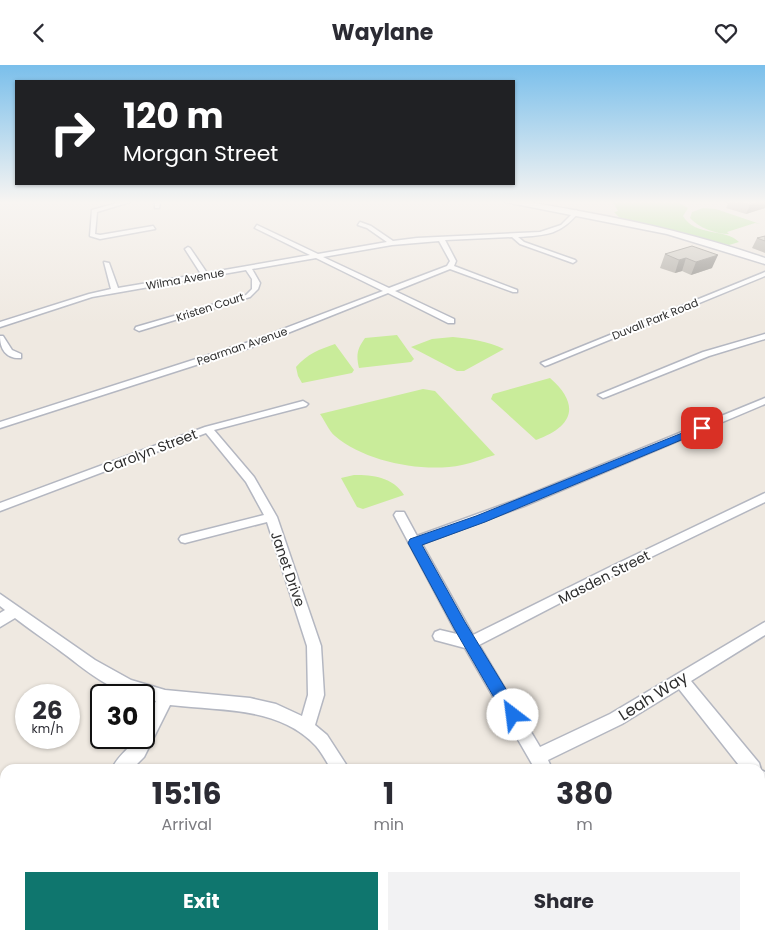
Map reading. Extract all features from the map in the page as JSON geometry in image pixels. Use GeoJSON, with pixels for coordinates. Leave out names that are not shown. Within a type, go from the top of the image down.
{"type":"FeatureCollection","features":[{"type":"Feature","properties":{"kind":"main road"},"geometry":{"type":"LineString","coordinates":[[708,242],[765,261]]}},
{"type":"Feature","properties":{"kind":"street"},"geometry":{"type":"LineString","coordinates":[[288,242],[450,321]]}},
{"type":"Feature","properties":{"kind":"street","name":"Wilma Avenue"},"geometry":{"type":"LineString","coordinates":[[0,325],[71,300],[115,291],[407,242]]}},
{"type":"Feature","properties":{"kind":"street"},"geometry":{"type":"LineString","coordinates":[[443,242],[453,261],[450,267],[514,291]]}},
{"type":"Feature","properties":{"kind":"street"},"geometry":{"type":"LineString","coordinates":[[521,242],[573,261]]}},
{"type":"Feature","properties":{"kind":"street"},"geometry":{"type":"LineString","coordinates":[[188,249],[205,275]]}},
{"type":"Feature","properties":{"kind":"street"},"geometry":{"type":"LineString","coordinates":[[106,263],[115,291]]}},
{"type":"Feature","properties":{"kind":"street","name":"Pearman Avenue"},"geometry":{"type":"LineString","coordinates":[[0,425],[252,344],[450,267]]}},
{"type":"Feature","properties":{"kind":"street","name":"Kristen Court"},"geometry":{"type":"LineString","coordinates":[[139,329],[244,298],[254,291],[258,283],[256,277],[248,268]]}},
{"type":"Feature","properties":{"kind":"street","name":"Duvall Park Road"},"geometry":{"type":"LineString","coordinates":[[545,363],[765,274]]}},
{"type":"Feature","properties":{"kind":"street"},"geometry":{"type":"LineString","coordinates":[[603,395],[706,355],[765,336]]}},
{"type":"Feature","properties":{"kind":"street"},"geometry":{"type":"LineString","coordinates":[[0,338],[6,351],[18,357]]}},
{"type":"Feature","properties":{"kind":"street"},"geometry":{"type":"LineString","coordinates":[[414,543],[504,509],[765,401]]}},
{"type":"Feature","properties":{"kind":"street","name":"Carolyn Street"},"geometry":{"type":"LineString","coordinates":[[0,507],[208,429],[303,404]]}},
{"type":"Feature","properties":{"kind":"street","name":"Janet Drive"},"geometry":{"type":"LineString","coordinates":[[208,429],[250,480],[271,517],[314,646],[316,695],[307,726]]}},
{"type":"Feature","properties":{"kind":"street","name":"Masden Street"},"geometry":{"type":"LineString","coordinates":[[470,643],[614,570],[765,497]]}},
{"type":"Feature","properties":{"kind":"street"},"geometry":{"type":"LineString","coordinates":[[400,515],[470,643],[540,763]]}},
{"type":"Feature","properties":{"kind":"street"},"geometry":{"type":"LineString","coordinates":[[185,539],[271,517]]}},
{"type":"Feature","properties":{"kind":"street"},"geometry":{"type":"LineString","coordinates":[[0,599],[101,673],[136,689],[166,697],[196,702],[261,707],[281,712],[307,726],[328,748],[337,764]]}},
{"type":"Feature","properties":{"kind":"street"},"geometry":{"type":"LineString","coordinates":[[0,621],[15,610]]}},
{"type":"Feature","properties":{"kind":"street","name":"Leah Way"},"geometry":{"type":"LineString","coordinates":[[540,763],[765,628]]}},
{"type":"Feature","properties":{"kind":"street"},"geometry":{"type":"LineString","coordinates":[[440,636],[470,643]]}},
{"type":"Feature","properties":{"kind":"street"},"geometry":{"type":"LineString","coordinates":[[680,679],[749,764]]}},
{"type":"Feature","properties":{"kind":"street"},"geometry":{"type":"LineString","coordinates":[[125,764],[138,751],[166,697]]}},
{"type":"Feature","properties":{"kind":"green space"},"geometry":{"type":"Polygon","coordinates":[[[716,242],[739,242],[729,245],[716,242]]]}},
{"type":"Feature","properties":{"kind":"green space"},"geometry":{"type":"Polygon","coordinates":[[[397,335],[414,359],[411,362],[359,368],[358,352],[365,338],[397,335]]]}},
{"type":"Feature","properties":{"kind":"green space"},"geometry":{"type":"Polygon","coordinates":[[[453,337],[485,342],[504,349],[464,371],[457,371],[411,347],[432,339],[453,337]]]}},
{"type":"Feature","properties":{"kind":"green space"},"geometry":{"type":"Polygon","coordinates":[[[335,344],[354,370],[352,373],[302,383],[296,367],[314,352],[335,344]]]}},
{"type":"Feature","properties":{"kind":"green space"},"geometry":{"type":"Polygon","coordinates":[[[550,378],[566,397],[569,406],[568,414],[565,422],[558,429],[536,440],[491,399],[493,394],[550,378]]]}},
{"type":"Feature","properties":{"kind":"green space"},"geometry":{"type":"Polygon","coordinates":[[[423,389],[435,391],[495,455],[466,464],[447,467],[413,466],[378,459],[362,453],[333,434],[320,414],[423,389]]]}},
{"type":"Feature","properties":{"kind":"green space"},"geometry":{"type":"Polygon","coordinates":[[[354,475],[382,478],[394,484],[404,495],[363,509],[357,507],[341,478],[354,475]]]}},
{"type":"Feature","properties":{"kind":"building"},"geometry":{"type":"Polygon","coordinates":[[[692,246],[718,255],[696,262],[686,258],[679,260],[665,254],[692,246]]]}},
{"type":"Feature","properties":{"kind":"route"},"geometry":{"type":"LineString","coordinates":[[513,715],[460,626],[414,543],[481,519],[702,428]]}}]}
